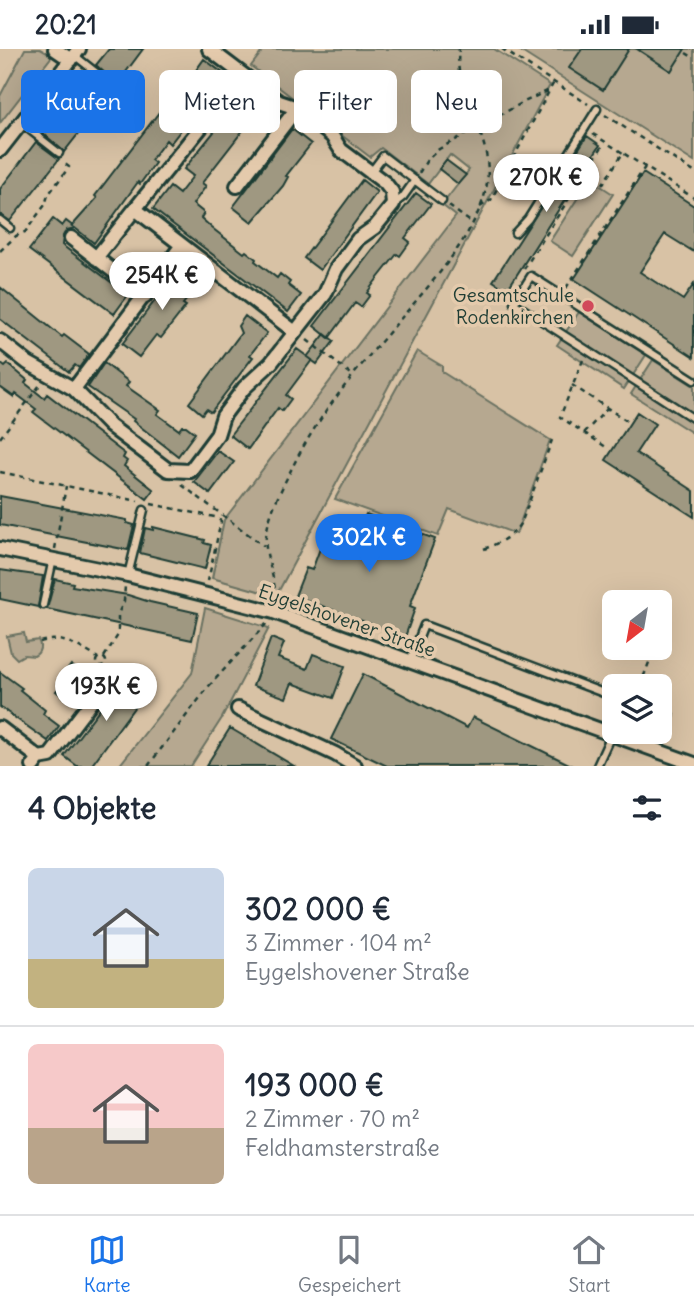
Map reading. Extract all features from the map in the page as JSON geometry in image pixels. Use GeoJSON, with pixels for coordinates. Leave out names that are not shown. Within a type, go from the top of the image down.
{"type":"FeatureCollection","features":[{"type":"Feature","properties":{"kind":"street"},"geometry":{"type":"LineString","coordinates":[[55,49],[75,55],[63,70]]}},
{"type":"Feature","properties":{"kind":"street"},"geometry":{"type":"LineString","coordinates":[[209,49],[236,70]]}},
{"type":"Feature","properties":{"kind":"street"},"geometry":{"type":"LineString","coordinates":[[237,186],[294,113]]}},
{"type":"Feature","properties":{"kind":"street"},"geometry":{"type":"LineString","coordinates":[[0,150],[21,123]]}},
{"type":"Feature","properties":{"kind":"street"},"geometry":{"type":"LineString","coordinates":[[96,258],[196,133]]}},
{"type":"Feature","properties":{"kind":"street"},"geometry":{"type":"LineString","coordinates":[[0,341],[28,363],[74,389],[110,426],[168,470],[190,471],[217,435],[223,416],[244,388],[271,363],[325,294],[336,269],[358,239],[375,227],[393,205],[392,192],[385,183],[341,150],[327,133]]}},
{"type":"Feature","properties":{"kind":"street"},"geometry":{"type":"LineString","coordinates":[[135,209],[295,332]]}},
{"type":"Feature","properties":{"kind":"street"},"geometry":{"type":"LineString","coordinates":[[71,239],[145,296]]}},
{"type":"Feature","properties":{"kind":"street"},"geometry":{"type":"LineString","coordinates":[[74,389],[182,245]]}},
{"type":"Feature","properties":{"kind":"street","name":"Eygelshovener Straße"},"geometry":{"type":"LineString","coordinates":[[0,549],[128,575],[274,613],[602,728]]}},
{"type":"Feature","properties":{"kind":"street"},"geometry":{"type":"LineString","coordinates":[[0,728],[36,762],[50,756],[107,681]]}},
{"type":"Feature","properties":{"kind":"street"},"geometry":{"type":"LineString","coordinates":[[238,709],[355,766]]}},
{"type":"Feature","properties":{"kind":"street","name":"Eygelshovener Straße"},"geometry":{"type":"LineString","coordinates":[[641,744],[694,764]]}},
{"type":"Feature","properties":{"kind":"street","name":"Eygelshovener Straße"},"geometry":{"type":"LineString","coordinates":[[672,757],[688,766]]}},
{"type":"Feature","properties":{"kind":"lane"},"geometry":{"type":"LineString","coordinates":[[75,55],[94,70]]}},
{"type":"Feature","properties":{"kind":"lane"},"geometry":{"type":"LineString","coordinates":[[515,233],[528,219],[597,109]]}},
{"type":"Feature","properties":{"kind":"lane"},"geometry":{"type":"LineString","coordinates":[[33,133],[59,156]]}},
{"type":"Feature","properties":{"kind":"lane"},"geometry":{"type":"LineString","coordinates":[[371,173],[383,156],[442,201]]}},
{"type":"Feature","properties":{"kind":"lane"},"geometry":{"type":"LineString","coordinates":[[393,205],[403,197],[415,180]]}},
{"type":"Feature","properties":{"kind":"lane"},"geometry":{"type":"LineString","coordinates":[[0,220],[10,228]]}},
{"type":"Feature","properties":{"kind":"lane"},"geometry":{"type":"LineString","coordinates":[[694,380],[531,275],[514,303],[694,419]]}},
{"type":"Feature","properties":{"kind":"lane"},"geometry":{"type":"LineString","coordinates":[[128,575],[144,510]]}},
{"type":"Feature","properties":{"kind":"lane"},"geometry":{"type":"LineString","coordinates":[[43,605],[53,559]]}},
{"type":"Feature","properties":{"kind":"lane"},"geometry":{"type":"LineString","coordinates":[[410,661],[424,625],[602,692]]}},
{"type":"Feature","properties":{"kind":"lane"},"geometry":{"type":"LineString","coordinates":[[597,766],[607,744]]}},
{"type":"Feature","properties":{"kind":"path"},"geometry":{"type":"LineString","coordinates":[[459,49],[460,70]]}},
{"type":"Feature","properties":{"kind":"path"},"geometry":{"type":"LineString","coordinates":[[687,53],[694,58]]}},
{"type":"Feature","properties":{"kind":"path"},"geometry":{"type":"LineString","coordinates":[[480,207],[491,200],[554,82]]}},
{"type":"Feature","properties":{"kind":"path"},"geometry":{"type":"LineString","coordinates":[[502,114],[551,89]]}},
{"type":"Feature","properties":{"kind":"path"},"geometry":{"type":"LineString","coordinates":[[584,129],[694,198]]}},
{"type":"Feature","properties":{"kind":"path"},"geometry":{"type":"LineString","coordinates":[[415,180],[432,154],[467,133]]}},
{"type":"Feature","properties":{"kind":"path"},"geometry":{"type":"LineString","coordinates":[[148,766],[209,686],[274,613],[276,586],[265,547],[272,513],[284,482],[322,414],[453,256],[472,223],[480,207],[488,177],[481,133]]}},
{"type":"Feature","properties":{"kind":"path"},"geometry":{"type":"LineString","coordinates":[[531,275],[523,270],[605,142]]}},
{"type":"Feature","properties":{"kind":"path"},"geometry":{"type":"LineString","coordinates":[[602,185],[623,153]]}},
{"type":"Feature","properties":{"kind":"path"},"geometry":{"type":"LineString","coordinates":[[0,251],[16,236],[25,232],[69,167],[59,156]]}},
{"type":"Feature","properties":{"kind":"path"},"geometry":{"type":"LineString","coordinates":[[558,292],[565,291],[645,167]]}},
{"type":"Feature","properties":{"kind":"path"},"geometry":{"type":"LineString","coordinates":[[547,188],[567,201]]}},
{"type":"Feature","properties":{"kind":"path"},"geometry":{"type":"LineString","coordinates":[[442,201],[472,223]]}},
{"type":"Feature","properties":{"kind":"path"},"geometry":{"type":"LineString","coordinates":[[295,332],[352,375]]}},
{"type":"Feature","properties":{"kind":"path"},"geometry":{"type":"LineString","coordinates":[[589,351],[579,367],[560,417],[609,449]]}},
{"type":"Feature","properties":{"kind":"path"},"geometry":{"type":"LineString","coordinates":[[0,438],[49,374]]}},
{"type":"Feature","properties":{"kind":"path"},"geometry":{"type":"LineString","coordinates":[[572,385],[627,421]]}},
{"type":"Feature","properties":{"kind":"path"},"geometry":{"type":"LineString","coordinates":[[584,433],[608,408]]}},
{"type":"Feature","properties":{"kind":"path"},"geometry":{"type":"LineString","coordinates":[[484,549],[507,540],[522,521],[552,440]]}},
{"type":"Feature","properties":{"kind":"path"},"geometry":{"type":"LineString","coordinates":[[180,471],[182,484],[265,547]]}},
{"type":"Feature","properties":{"kind":"path"},"geometry":{"type":"LineString","coordinates":[[53,559],[66,487]]}},
{"type":"Feature","properties":{"kind":"path"},"geometry":{"type":"LineString","coordinates":[[40,642],[50,639],[67,641],[98,658],[104,657],[118,635],[118,614],[124,601],[123,592],[128,575]]}},
{"type":"Feature","properties":{"kind":"path"},"geometry":{"type":"LineString","coordinates":[[98,658],[97,665],[102,667],[106,663],[104,657]]}},
{"type":"Feature","properties":{"kind":"shaded area"},"geometry":{"type":"Polygon","coordinates":[[[25,49],[40,49],[52,56],[41,70],[21,70],[21,96],[0,123],[0,96],[25,49]]]}},
{"type":"Feature","properties":{"kind":"shaded area"},"geometry":{"type":"Polygon","coordinates":[[[264,49],[494,49],[550,85],[276,596],[212,578],[224,520],[456,216],[442,205],[469,170],[450,155],[428,184],[381,148],[370,157],[339,133],[397,133],[397,70],[294,70],[294,99],[280,88],[280,70],[256,70],[251,66],[264,49]]]}},
{"type":"Feature","properties":{"kind":"shaded area"},"geometry":{"type":"Polygon","coordinates":[[[517,49],[694,49],[694,162],[528,56],[517,49]]]}},
{"type":"Feature","properties":{"kind":"shaded area"},"geometry":{"type":"Polygon","coordinates":[[[590,179],[613,194],[573,256],[550,241],[590,179]]]}},
{"type":"Feature","properties":{"kind":"shaded area"},"geometry":{"type":"Polygon","coordinates":[[[579,312],[646,355],[624,389],[557,345],[579,312]]]}},
{"type":"Feature","properties":{"kind":"shaded area"},"geometry":{"type":"Polygon","coordinates":[[[417,351],[442,366],[442,372],[550,440],[516,534],[449,509],[438,536],[335,499],[417,351]]]}},
{"type":"Feature","properties":{"kind":"shaded area"},"geometry":{"type":"Polygon","coordinates":[[[653,360],[694,386],[694,434],[631,394],[653,360]]]}},
{"type":"Feature","properties":{"kind":"shaded area"},"geometry":{"type":"Polygon","coordinates":[[[205,608],[269,628],[222,718],[191,766],[119,766],[192,673],[205,608]]]}},
{"type":"Feature","properties":{"kind":"shaded area"},"geometry":{"type":"Polygon","coordinates":[[[24,633],[26,642],[38,640],[40,649],[34,656],[24,655],[17,659],[11,653],[7,636],[24,633]]]}},
{"type":"Feature","properties":{"kind":"building"},"geometry":{"type":"Polygon","coordinates":[[[109,49],[143,49],[127,70],[102,70],[96,65],[109,49]]]}},
{"type":"Feature","properties":{"kind":"building"},"geometry":{"type":"Polygon","coordinates":[[[582,49],[629,49],[603,90],[569,68],[582,49]]]}},
{"type":"Feature","properties":{"kind":"building"},"geometry":{"type":"Polygon","coordinates":[[[637,49],[685,49],[671,71],[637,49]]]}},
{"type":"Feature","properties":{"kind":"building"},"geometry":{"type":"Polygon","coordinates":[[[204,59],[219,70],[196,70],[204,59]]]}},
{"type":"Feature","properties":{"kind":"building"},"geometry":{"type":"Polygon","coordinates":[[[159,112],[159,133],[178,133],[170,144],[166,140],[151,160],[155,163],[140,184],[138,182],[94,243],[75,228],[67,230],[63,236],[62,245],[128,295],[114,314],[29,250],[53,219],[62,226],[66,221],[72,226],[97,198],[95,196],[159,112]]]}},
{"type":"Feature","properties":{"kind":"building"},"geometry":{"type":"Polygon","coordinates":[[[292,129],[311,144],[286,176],[288,177],[283,186],[252,222],[233,207],[292,129]]]}},
{"type":"Feature","properties":{"kind":"building"},"geometry":{"type":"Polygon","coordinates":[[[43,133],[79,133],[64,152],[43,133]]]}},
{"type":"Feature","properties":{"kind":"building"},"geometry":{"type":"Polygon","coordinates":[[[213,133],[241,133],[202,183],[206,186],[193,204],[204,213],[201,218],[212,228],[244,253],[246,251],[277,278],[280,274],[290,282],[288,285],[301,295],[288,312],[153,209],[170,187],[179,194],[193,176],[184,169],[213,133]]]}},
{"type":"Feature","properties":{"kind":"building"},"geometry":{"type":"Polygon","coordinates":[[[587,136],[600,145],[507,290],[493,281],[587,136]]]}},
{"type":"Feature","properties":{"kind":"building"},"geometry":{"type":"Polygon","coordinates":[[[36,142],[59,159],[10,221],[0,214],[0,189],[36,142]]]}},
{"type":"Feature","properties":{"kind":"building"},"geometry":{"type":"Polygon","coordinates":[[[446,160],[466,175],[458,184],[439,169],[446,160]]]}},
{"type":"Feature","properties":{"kind":"building"},"geometry":{"type":"Polygon","coordinates":[[[643,173],[694,206],[694,252],[665,234],[640,272],[683,300],[694,284],[694,357],[574,279],[643,173]]]}},
{"type":"Feature","properties":{"kind":"building"},"geometry":{"type":"Polygon","coordinates":[[[362,180],[377,192],[320,270],[304,258],[362,180]]]}},
{"type":"Feature","properties":{"kind":"building"},"geometry":{"type":"Polygon","coordinates":[[[416,193],[431,204],[405,238],[410,242],[374,283],[367,293],[370,295],[361,307],[355,303],[329,338],[314,326],[416,193]]]}},
{"type":"Feature","properties":{"kind":"building"},"geometry":{"type":"Polygon","coordinates":[[[182,265],[199,278],[185,297],[187,299],[183,304],[186,306],[161,338],[156,335],[139,357],[122,344],[182,265]]]}},
{"type":"Feature","properties":{"kind":"building"},"geometry":{"type":"Polygon","coordinates":[[[0,287],[62,337],[64,335],[89,354],[79,368],[75,365],[69,372],[0,319],[0,287]]]}},
{"type":"Feature","properties":{"kind":"building"},"geometry":{"type":"Polygon","coordinates":[[[245,316],[267,333],[250,355],[253,357],[211,412],[206,409],[202,414],[189,403],[241,333],[238,326],[245,316]]]}},
{"type":"Feature","properties":{"kind":"building"},"geometry":{"type":"Polygon","coordinates":[[[325,334],[334,341],[317,364],[307,357],[325,334]]]}},
{"type":"Feature","properties":{"kind":"building"},"geometry":{"type":"Polygon","coordinates":[[[297,349],[312,360],[286,395],[291,399],[282,411],[278,408],[248,449],[230,435],[297,349]]]}},
{"type":"Feature","properties":{"kind":"building"},"geometry":{"type":"Polygon","coordinates":[[[0,363],[5,367],[8,364],[27,380],[25,383],[44,398],[47,394],[125,454],[123,458],[127,461],[124,466],[154,490],[147,499],[33,412],[36,409],[16,394],[14,397],[0,387],[0,363]]]}},
{"type":"Feature","properties":{"kind":"building"},"geometry":{"type":"Polygon","coordinates":[[[104,363],[129,382],[126,386],[160,410],[157,414],[179,430],[186,426],[195,433],[178,456],[133,421],[134,419],[88,387],[104,363]]]}},
{"type":"Feature","properties":{"kind":"building"},"geometry":{"type":"Polygon","coordinates":[[[637,412],[655,424],[636,453],[694,491],[694,517],[606,460],[637,412]]]}},
{"type":"Feature","properties":{"kind":"building"},"geometry":{"type":"Polygon","coordinates":[[[218,451],[234,462],[210,494],[194,482],[218,451]]]}},
{"type":"Feature","properties":{"kind":"building"},"geometry":{"type":"Polygon","coordinates":[[[0,496],[127,520],[127,523],[134,525],[128,550],[0,525],[0,496]]]}},
{"type":"Feature","properties":{"kind":"building"},"geometry":{"type":"Polygon","coordinates":[[[366,514],[435,539],[410,606],[415,608],[405,637],[295,596],[306,568],[312,570],[328,527],[357,537],[366,514]]]}},
{"type":"Feature","properties":{"kind":"building"},"geometry":{"type":"Polygon","coordinates":[[[153,527],[205,540],[204,543],[211,545],[205,569],[140,553],[145,528],[153,530],[153,527]]]}},
{"type":"Feature","properties":{"kind":"building"},"geometry":{"type":"Polygon","coordinates":[[[0,570],[43,576],[38,607],[0,599],[0,570]]]}},
{"type":"Feature","properties":{"kind":"building"},"geometry":{"type":"Polygon","coordinates":[[[55,579],[73,583],[72,586],[128,595],[198,613],[192,640],[47,609],[55,579]]]}},
{"type":"Feature","properties":{"kind":"building"},"geometry":{"type":"Polygon","coordinates":[[[271,638],[284,643],[278,658],[307,669],[313,654],[345,666],[333,698],[292,683],[286,698],[253,686],[271,638]]]}},
{"type":"Feature","properties":{"kind":"building"},"geometry":{"type":"Polygon","coordinates":[[[71,665],[94,682],[80,699],[75,696],[70,702],[56,691],[61,685],[58,683],[71,665]]]}},
{"type":"Feature","properties":{"kind":"building"},"geometry":{"type":"Polygon","coordinates":[[[0,672],[22,688],[20,690],[45,710],[43,714],[59,726],[48,741],[0,707],[0,672]]]}},
{"type":"Feature","properties":{"kind":"building"},"geometry":{"type":"Polygon","coordinates":[[[126,674],[147,690],[91,766],[77,766],[64,756],[126,674]]]}},
{"type":"Feature","properties":{"kind":"building"},"geometry":{"type":"Polygon","coordinates":[[[363,674],[467,728],[473,717],[573,766],[387,766],[331,739],[363,674]]]}},
{"type":"Feature","properties":{"kind":"building"},"geometry":{"type":"Polygon","coordinates":[[[230,728],[294,766],[206,766],[230,728]]]}},
{"type":"Feature","properties":{"kind":"place","name":"Gesamtschule Rodenkirchen"},"geometry":{"type":"Point","coordinates":[588,306]}}]}
